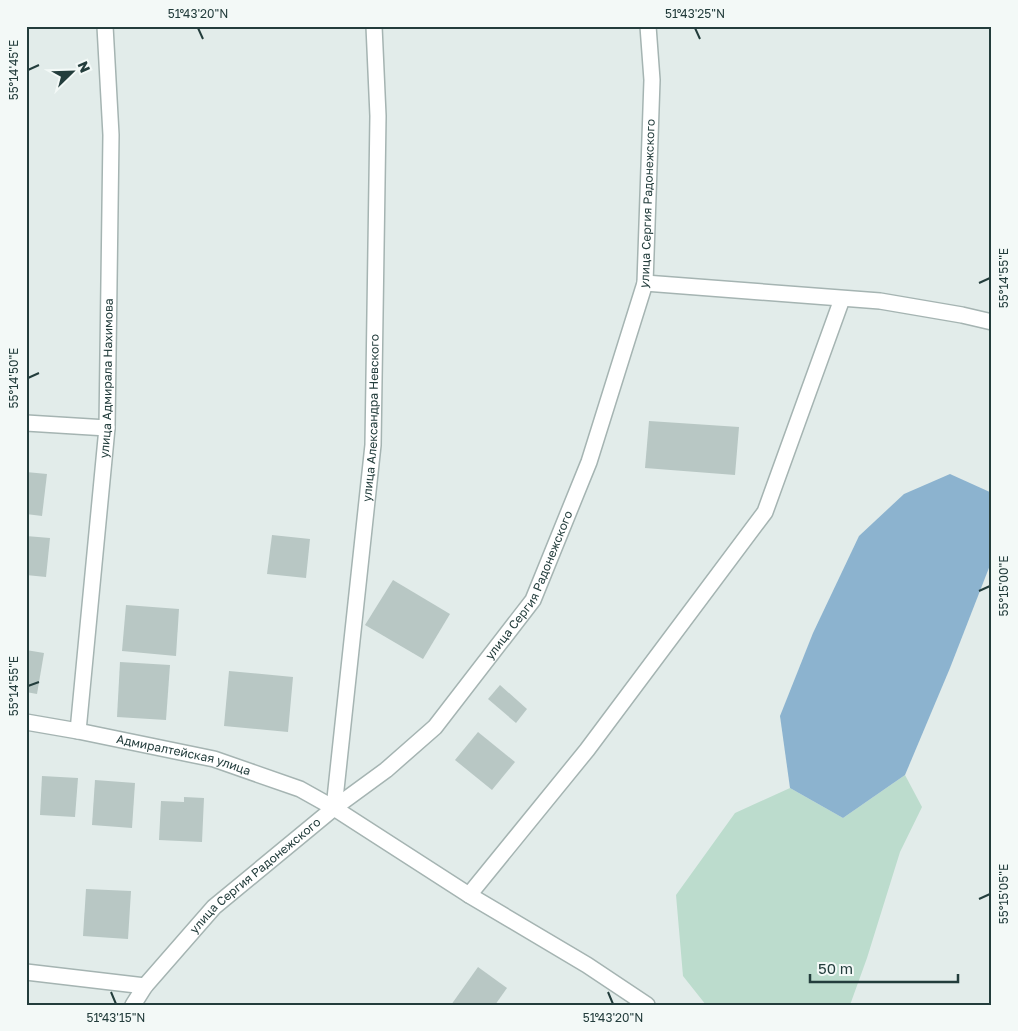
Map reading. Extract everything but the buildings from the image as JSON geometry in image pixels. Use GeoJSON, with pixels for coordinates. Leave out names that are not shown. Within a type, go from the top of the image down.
{"type":"FeatureCollection","features":[{"type":"Feature","properties":{"kind":"street","name":"улица Адмирала Нахимова"},"geometry":{"type":"LineString","coordinates":[[78,731],[108,428],[111,135],[105,26]]}},
{"type":"Feature","properties":{"kind":"street","name":"улица Александра Невского"},"geometry":{"type":"LineString","coordinates":[[334,808],[373,445],[378,116],[374,26]]}},
{"type":"Feature","properties":{"kind":"street","name":"улица Сергия Радонежского"},"geometry":{"type":"LineString","coordinates":[[133,1005],[145,986],[214,907],[334,808],[386,770],[435,727],[533,600],[589,462],[645,283],[652,80],[648,26]]}},
{"type":"Feature","properties":{"kind":"street"},"geometry":{"type":"LineString","coordinates":[[645,283],[880,301],[962,314],[992,322]]}},
{"type":"Feature","properties":{"kind":"street"},"geometry":{"type":"LineString","coordinates":[[469,895],[587,750],[765,512],[842,299]]}},
{"type":"Feature","properties":{"kind":"street"},"geometry":{"type":"LineString","coordinates":[[26,423],[108,428]]}},
{"type":"Feature","properties":{"kind":"street","name":"Адмиралтейская улица"},"geometry":{"type":"LineString","coordinates":[[26,722],[214,759],[300,789],[334,808],[469,895],[587,965],[647,1005]]}},
{"type":"Feature","properties":{"kind":"street"},"geometry":{"type":"LineString","coordinates":[[26,972],[145,986]]}},
{"type":"Feature","properties":{"kind":"green space"},"geometry":{"type":"Polygon","coordinates":[[[905,775],[922,807],[900,852],[867,958],[850,1005],[706,1005],[683,976],[676,895],[735,813],[790,788],[843,818],[905,775]]]}},
{"type":"Feature","properties":{"kind":"water"},"geometry":{"type":"Polygon","coordinates":[[[950,474],[992,493],[992,560],[950,668],[905,775],[843,818],[790,788],[780,716],[813,633],[859,536],[904,494],[950,474]]]}}]}
